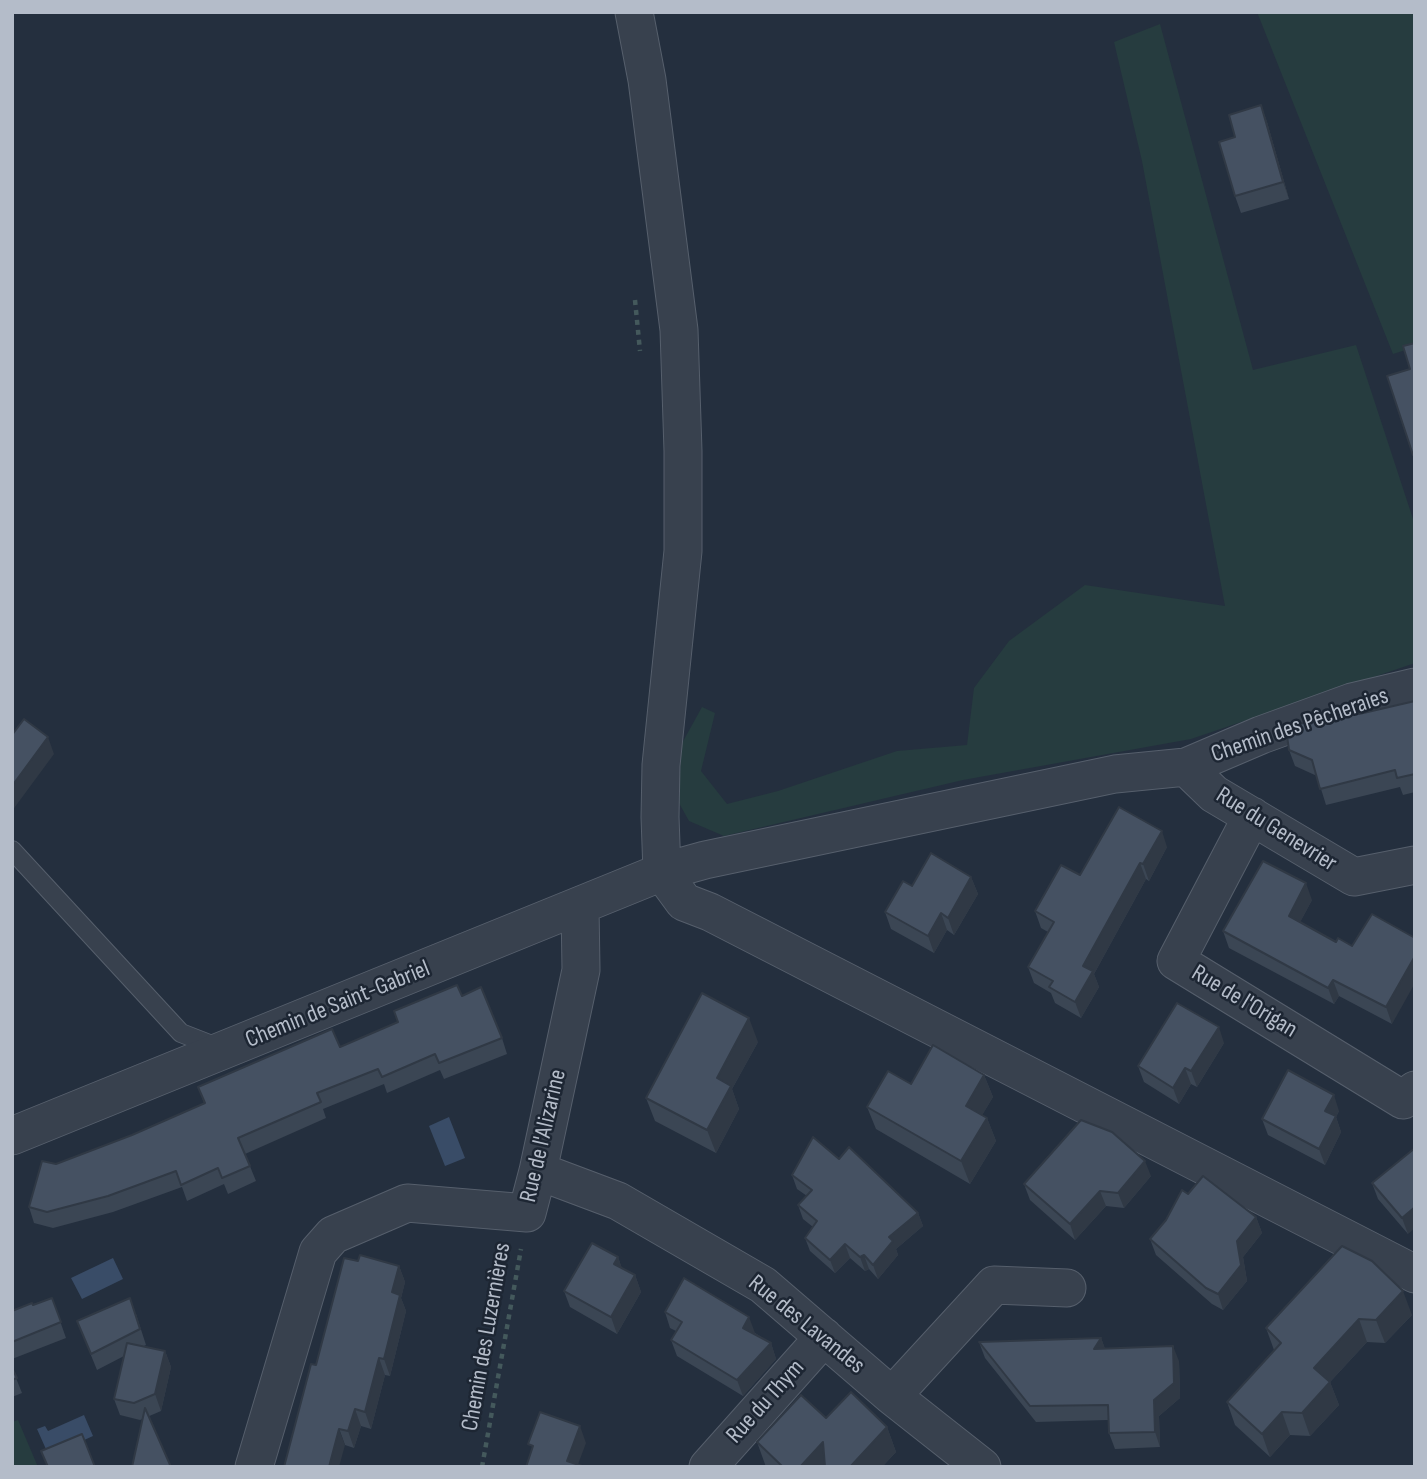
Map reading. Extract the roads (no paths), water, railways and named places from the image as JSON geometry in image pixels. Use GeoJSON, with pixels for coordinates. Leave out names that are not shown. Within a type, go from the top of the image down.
{"type":"FeatureCollection","features":[{"type":"Feature","properties":{"kind":"street"},"geometry":{"type":"LineString","coordinates":[[634,12],[647,80],[679,330],[683,451],[682,551],[662,765],[662,872],[684,902],[735,925],[1415,1274]]}},
{"type":"Feature","properties":{"kind":"street","name":"Chemin des Pêcheraies"},"geometry":{"type":"LineString","coordinates":[[662,872],[705,860],[1102,777],[1186,767],[1261,735],[1352,702],[1415,687]]}},
{"type":"Feature","properties":{"kind":"street","name":"Rue du Genevrier"},"geometry":{"type":"LineString","coordinates":[[1186,767],[1214,794],[1354,877],[1415,865]]}},
{"type":"Feature","properties":{"kind":"street","name":"Rue de l'Origan"},"geometry":{"type":"LineString","coordinates":[[1252,816],[1176,961],[1404,1100],[1415,1090]]}},
{"type":"Feature","properties":{"kind":"street","name":"Chemin de Saint-Gabriel"},"geometry":{"type":"LineString","coordinates":[[12,1136],[662,872]]}},
{"type":"Feature","properties":{"kind":"street","name":"Rue de l'Alizarine"},"geometry":{"type":"LineString","coordinates":[[254,1467],[318,1252],[333,1234],[407,1203],[527,1213],[580,970],[580,906]]}},
{"type":"Feature","properties":{"kind":"street","name":"Rue des Lavandes"},"geometry":{"type":"LineString","coordinates":[[538,1171],[618,1201],[763,1285],[892,1396],[982,1467]]}},
{"type":"Feature","properties":{"kind":"street"},"geometry":{"type":"LineString","coordinates":[[892,1396],[994,1285],[1067,1288]]}},
{"type":"Feature","properties":{"kind":"street","name":"Rue du Thym"},"geometry":{"type":"LineString","coordinates":[[708,1467],[824,1337]]}},
{"type":"Feature","properties":{"kind":"lane"},"geometry":{"type":"LineString","coordinates":[[12,850],[181,1032],[225,1050]]}},
{"type":"Feature","properties":{"kind":"water"},"geometry":{"type":"Polygon","coordinates":[[[449,1117],[465,1158],[445,1166],[429,1126],[449,1117]]]}},
{"type":"Feature","properties":{"kind":"water"},"geometry":{"type":"Polygon","coordinates":[[[113,1258],[123,1279],[82,1299],[71,1278],[113,1258]]]}},
{"type":"Feature","properties":{"kind":"water"},"geometry":{"type":"Polygon","coordinates":[[[84,1415],[93,1436],[49,1456],[37,1429],[45,1426],[48,1431],[84,1415]]]}}]}
